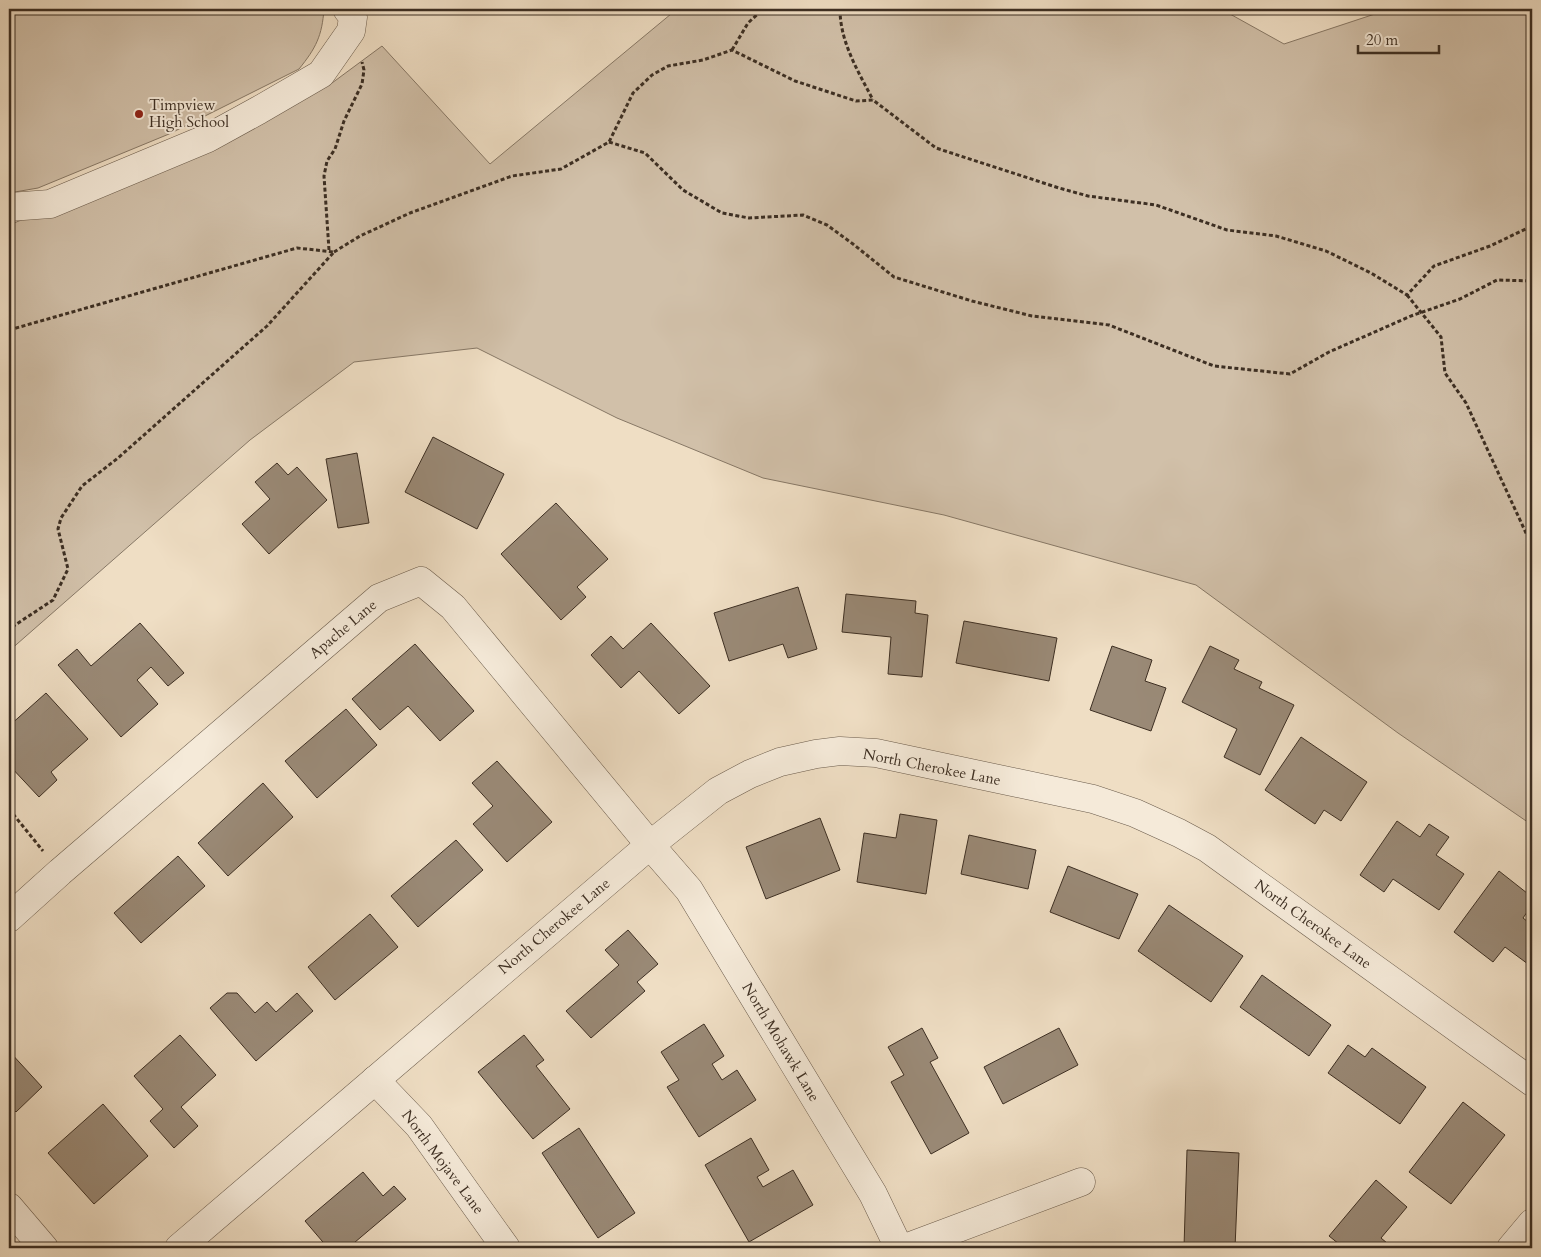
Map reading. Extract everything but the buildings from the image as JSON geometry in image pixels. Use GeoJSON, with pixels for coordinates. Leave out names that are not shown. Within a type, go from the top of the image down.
{"type":"FeatureCollection","features":[{"type":"Feature","properties":{"kind":"street"},"geometry":{"type":"LineString","coordinates":[[9,208],[50,204],[208,138],[321,74],[351,31],[353,17],[347,9]]}},
{"type":"Feature","properties":{"kind":"street","name":"Apache Lane"},"geometry":{"type":"LineString","coordinates":[[9,918],[378,598],[421,581],[454,608],[650,845]]}},
{"type":"Feature","properties":{"kind":"street","name":"North Cherokee Lane"},"geometry":{"type":"LineString","coordinates":[[179,1248],[650,845],[718,791],[750,774],[780,762],[816,754],[840,752],[876,753],[1093,799],[1134,812],[1207,848],[1532,1082]]}},
{"type":"Feature","properties":{"kind":"street","name":"North Mohawk Lane"},"geometry":{"type":"LineString","coordinates":[[650,845],[689,890],[873,1194],[898,1248]]}},
{"type":"Feature","properties":{"kind":"street","name":"North Mojave Lane"},"geometry":{"type":"LineString","coordinates":[[375,1080],[419,1126],[506,1248]]}},
{"type":"Feature","properties":{"kind":"street"},"geometry":{"type":"LineString","coordinates":[[906,1248],[1081,1182]]}},
{"type":"Feature","properties":{"kind":"street"},"geometry":{"type":"LineString","coordinates":[[9,1207],[44,1248]]}},
{"type":"Feature","properties":{"kind":"street"},"geometry":{"type":"LineString","coordinates":[[1511,1248],[1532,1223]]}},
{"type":"Feature","properties":{"kind":"path"},"geometry":{"type":"LineString","coordinates":[[9,629],[53,600],[68,569],[58,529],[61,518],[82,486],[118,458],[267,326],[334,252],[360,236],[410,213],[512,176],[562,169],[609,142],[634,93],[652,75],[668,66],[703,60],[732,50],[748,23],[763,9]]}},
{"type":"Feature","properties":{"kind":"path"},"geometry":{"type":"LineString","coordinates":[[840,9],[845,45],[873,100],[936,148],[1088,196],[1156,205],[1227,230],[1276,236],[1326,251],[1371,273],[1407,295],[1441,337],[1446,374],[1466,403],[1532,546]]}},
{"type":"Feature","properties":{"kind":"path"},"geometry":{"type":"LineString","coordinates":[[732,50],[795,81],[856,101],[873,100]]}},
{"type":"Feature","properties":{"kind":"path"},"geometry":{"type":"LineString","coordinates":[[329,250],[324,176],[327,161],[362,84]]}},
{"type":"Feature","properties":{"kind":"path"},"geometry":{"type":"LineString","coordinates":[[609,142],[645,153],[683,190],[722,213],[749,218],[803,215],[827,225],[894,277],[972,301],[1032,316],[1109,325],[1214,366],[1290,374],[1329,352],[1421,313],[1460,299],[1497,280],[1532,281]]}},
{"type":"Feature","properties":{"kind":"path"},"geometry":{"type":"LineString","coordinates":[[1407,295],[1434,266],[1490,246],[1532,226]]}},
{"type":"Feature","properties":{"kind":"path"},"geometry":{"type":"LineString","coordinates":[[9,330],[297,248],[334,252]]}},
{"type":"Feature","properties":{"kind":"path"},"geometry":{"type":"LineString","coordinates":[[9,810],[44,852]]}},
{"type":"Feature","properties":{"kind":"shaded area"},"geometry":{"type":"Polygon","coordinates":[[[9,9],[324,9],[320,34],[310,55],[299,69],[169,134],[38,188],[9,193],[9,9]]]}},
{"type":"Feature","properties":{"kind":"shaded area"},"geometry":{"type":"Polygon","coordinates":[[[677,9],[1221,9],[1284,44],[1390,9],[1532,9],[1532,825],[1398,733],[1196,585],[944,515],[763,478],[617,418],[477,348],[354,362],[250,440],[9,651],[9,225],[207,145],[332,83],[382,46],[490,164],[677,9]]]}},
{"type":"Feature","properties":{"kind":"place","name":"Timpview High School"},"geometry":{"type":"Point","coordinates":[139,114]}}]}
